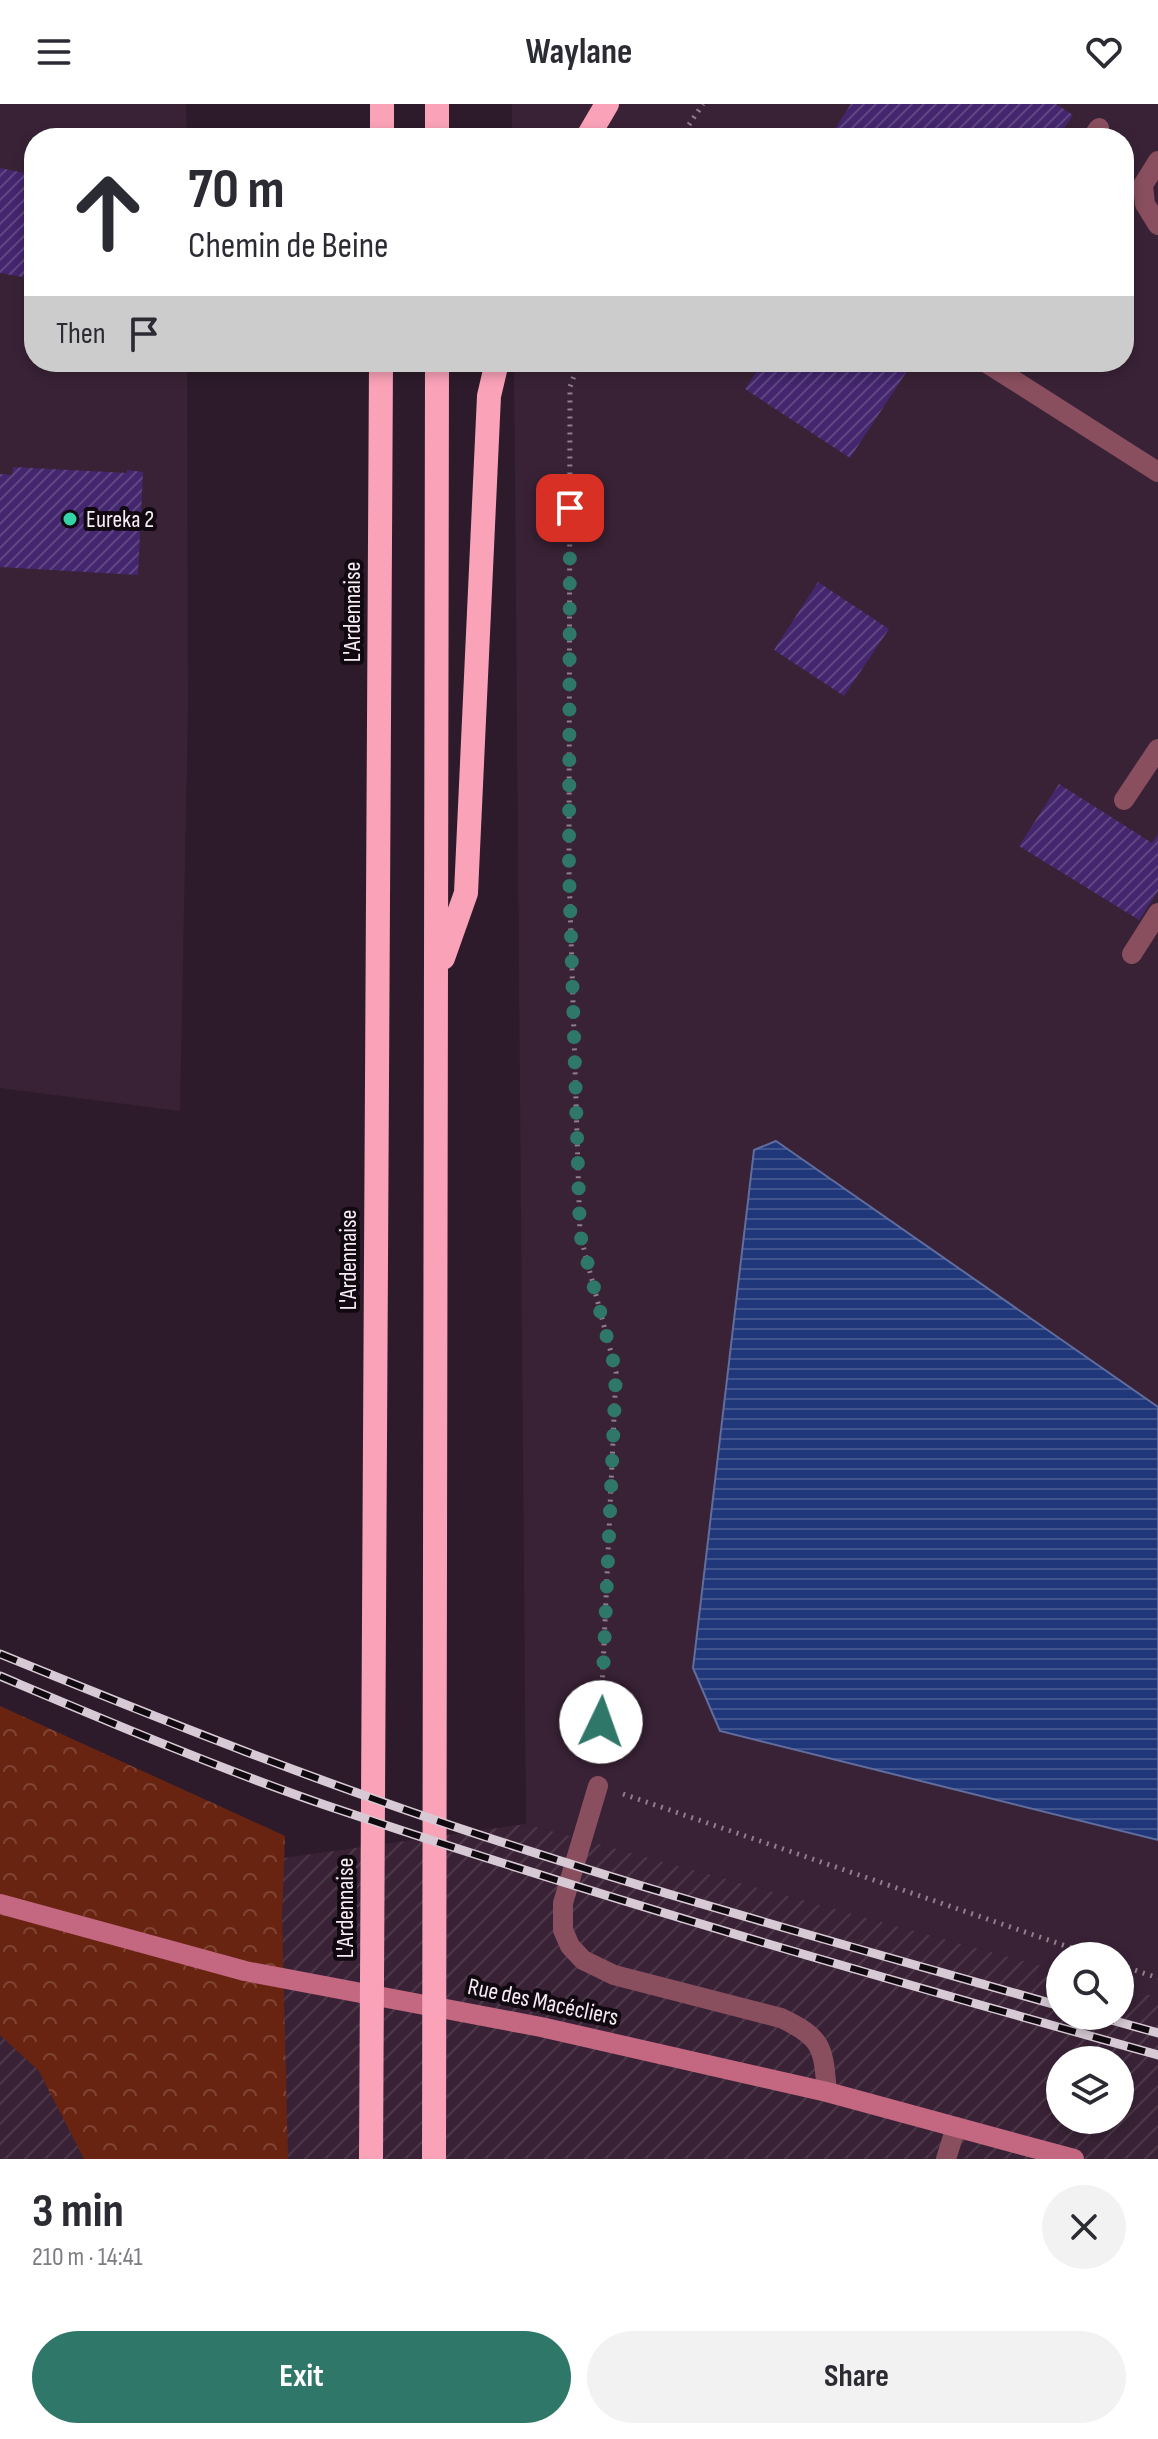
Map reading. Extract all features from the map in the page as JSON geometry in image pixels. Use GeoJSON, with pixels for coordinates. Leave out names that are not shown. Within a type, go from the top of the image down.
{"type":"FeatureCollection","features":[{"type":"Feature","properties":{"kind":"highway"},"geometry":{"type":"LineString","coordinates":[[382,104],[382,128]]}},
{"type":"Feature","properties":{"kind":"highway"},"geometry":{"type":"LineString","coordinates":[[437,104],[437,128]]}},
{"type":"Feature","properties":{"kind":"highway"},"geometry":{"type":"LineString","coordinates":[[593,128],[607,104]]}},
{"type":"Feature","properties":{"kind":"highway","name":"L'Ardennaise"},"geometry":{"type":"LineString","coordinates":[[371,2159],[381,372]]}},
{"type":"Feature","properties":{"kind":"highway"},"geometry":{"type":"LineString","coordinates":[[434,2159],[437,372]]}},
{"type":"Feature","properties":{"kind":"highway"},"geometry":{"type":"LineString","coordinates":[[438,974],[466,893],[489,396],[495,372]]}},
{"type":"Feature","properties":{"kind":"street"},"geometry":{"type":"LineString","coordinates":[[1158,161],[1143,185],[1145,204],[1158,225]]}},
{"type":"Feature","properties":{"kind":"street"},"geometry":{"type":"LineString","coordinates":[[1001,372],[1158,472]]}},
{"type":"Feature","properties":{"kind":"street"},"geometry":{"type":"LineString","coordinates":[[1124,800],[1158,749]]}},
{"type":"Feature","properties":{"kind":"street"},"geometry":{"type":"LineString","coordinates":[[1132,954],[1158,913]]}},
{"type":"Feature","properties":{"kind":"street"},"geometry":{"type":"LineString","coordinates":[[598,1786],[563,1903],[563,1930],[570,1946],[583,1960],[614,1975],[781,2018],[801,2028],[823,2053],[827,2092]]}},
{"type":"Feature","properties":{"kind":"street","name":"Rue des Macécliers"},"geometry":{"type":"LineString","coordinates":[[0,1904],[245,1971],[541,2027],[827,2092],[1074,2159]]}},
{"type":"Feature","properties":{"kind":"street"},"geometry":{"type":"LineString","coordinates":[[946,2159],[956,2127]]}},
{"type":"Feature","properties":{"kind":"path"},"geometry":{"type":"LineString","coordinates":[[687,128],[703,104]]}},
{"type":"Feature","properties":{"kind":"path"},"geometry":{"type":"LineString","coordinates":[[575,372],[570,387],[569,870],[580,1234],[616,1372],[598,1786],[1054,1942]]}},
{"type":"Feature","properties":{"kind":"path"},"geometry":{"type":"LineString","coordinates":[[1134,1970],[1158,1978]]}},
{"type":"Feature","properties":{"kind":"shaded area"},"geometry":{"type":"Polygon","coordinates":[[[0,104],[186,104],[187,128],[24,128],[24,372],[187,372],[188,707],[180,1111],[0,1088],[0,104]]]}},
{"type":"Feature","properties":{"kind":"shaded area"},"geometry":{"type":"Polygon","coordinates":[[[512,104],[1158,104],[1158,1997],[1134,1991],[1134,1942],[1046,1942],[1046,1967],[526,1824],[514,372],[1134,372],[1134,128],[512,128],[512,104]]]}},
{"type":"Feature","properties":{"kind":"shaded area"},"geometry":{"type":"Polygon","coordinates":[[[526,1824],[1046,1967],[1046,2030],[1134,2030],[1134,1991],[1158,1997],[1158,2159],[0,2159],[0,1898],[526,1824]]]}},
{"type":"Feature","properties":{"kind":"green space"},"geometry":{"type":"Polygon","coordinates":[[[0,1706],[285,1836],[282,1917],[288,2159],[84,2159],[39,2071],[0,2035],[0,1706]]]}},
{"type":"Feature","properties":{"kind":"water"},"geometry":{"type":"Polygon","coordinates":[[[776,1141],[1158,1407],[1158,1840],[720,1731],[693,1668],[754,1150],[776,1141]]]}},
{"type":"Feature","properties":{"kind":"building"},"geometry":{"type":"Polygon","coordinates":[[[851,104],[1056,104],[1073,115],[1065,128],[835,128],[851,104]]]}},
{"type":"Feature","properties":{"kind":"building"},"geometry":{"type":"Polygon","coordinates":[[[0,168],[24,173],[24,277],[0,273],[0,168]]]}},
{"type":"Feature","properties":{"kind":"building"},"geometry":{"type":"Polygon","coordinates":[[[756,372],[906,372],[850,458],[745,389],[756,372]]]}},
{"type":"Feature","properties":{"kind":"building","name":"Eureka 2"},"geometry":{"type":"Polygon","coordinates":[[[13,467],[143,472],[138,575],[0,567],[0,474],[12,475],[13,467]]]}},
{"type":"Feature","properties":{"kind":"building"},"geometry":{"type":"Polygon","coordinates":[[[818,582],[889,629],[844,696],[774,650],[818,582]]]}},
{"type":"Feature","properties":{"kind":"building"},"geometry":{"type":"Polygon","coordinates":[[[1059,784],[1152,843],[1158,834],[1158,891],[1139,920],[1019,846],[1059,784]]]}},
{"type":"Feature","properties":{"kind":"railway"},"geometry":{"type":"LineString","coordinates":[[0,1654],[306,1774],[492,1839],[704,1904],[1046,2002]]}},
{"type":"Feature","properties":{"kind":"railway"},"geometry":{"type":"LineString","coordinates":[[0,1676],[243,1775],[428,1839],[740,1936],[1158,2055]]}},
{"type":"Feature","properties":{"kind":"railway"},"geometry":{"type":"LineString","coordinates":[[1134,2026],[1158,2033]]}},
{"type":"Feature","properties":{"kind":"place","name":"Eureka 2"},"geometry":{"type":"Point","coordinates":[70,519]}},
{"type":"Feature","properties":{"kind":"route"},"geometry":{"type":"LineString","coordinates":[[570,508],[569,870],[580,1234],[616,1372],[601,1722]]}}]}
